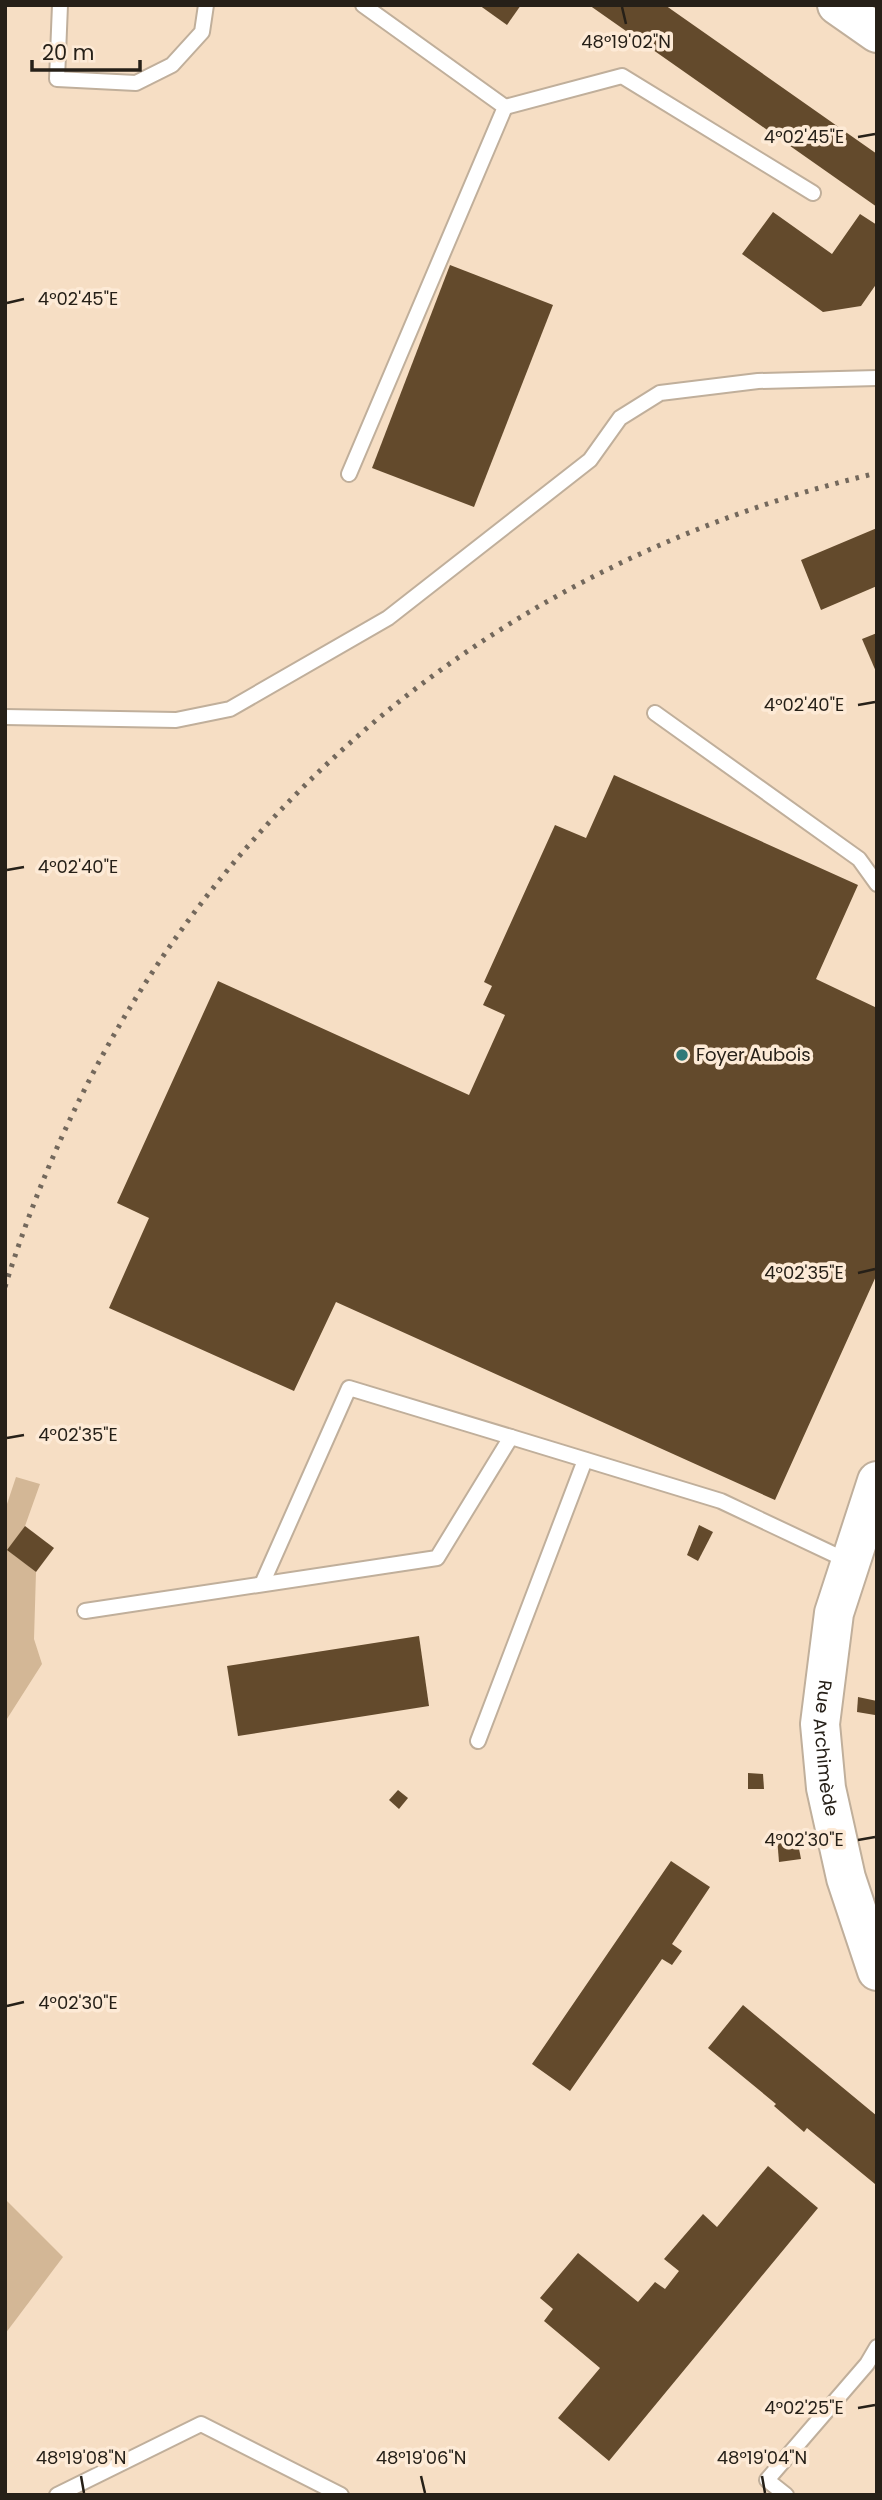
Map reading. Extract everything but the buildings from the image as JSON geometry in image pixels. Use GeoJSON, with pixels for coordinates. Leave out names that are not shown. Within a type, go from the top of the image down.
{"type":"FeatureCollection","features":[{"type":"Feature","properties":{"kind":"street"},"geometry":{"type":"LineString","coordinates":[[837,5],[877,33]]}},
{"type":"Feature","properties":{"kind":"street","name":"Rue Archimède"},"geometry":{"type":"LineString","coordinates":[[877,1481],[834,1613],[820,1724],[826,1788],[846,1878],[877,1971]]}},
{"type":"Feature","properties":{"kind":"lane"},"geometry":{"type":"LineString","coordinates":[[60,5],[57,79],[136,83],[172,65],[194,41],[202,32],[206,5]]}},
{"type":"Feature","properties":{"kind":"lane"},"geometry":{"type":"LineString","coordinates":[[363,5],[505,107]]}},
{"type":"Feature","properties":{"kind":"lane"},"geometry":{"type":"LineString","coordinates":[[505,107],[622,76],[813,193]]}},
{"type":"Feature","properties":{"kind":"lane"},"geometry":{"type":"LineString","coordinates":[[349,474],[505,107]]}},
{"type":"Feature","properties":{"kind":"lane"},"geometry":{"type":"LineString","coordinates":[[5,718],[176,720],[230,709],[388,618],[590,460],[620,418],[660,393],[758,381],[877,378]]}},
{"type":"Feature","properties":{"kind":"lane"},"geometry":{"type":"LineString","coordinates":[[655,713],[859,859],[877,884]]}},
{"type":"Feature","properties":{"kind":"lane"},"geometry":{"type":"LineString","coordinates":[[262,1584],[349,1388],[720,1502],[850,1562]]}},
{"type":"Feature","properties":{"kind":"lane"},"geometry":{"type":"LineString","coordinates":[[85,1611],[437,1558],[511,1437]]}},
{"type":"Feature","properties":{"kind":"lane"},"geometry":{"type":"LineString","coordinates":[[478,1741],[585,1460]]}},
{"type":"Feature","properties":{"kind":"lane"},"geometry":{"type":"LineString","coordinates":[[786,2495],[767,2480],[867,2364],[877,2347]]}},
{"type":"Feature","properties":{"kind":"lane"},"geometry":{"type":"LineString","coordinates":[[57,2495],[201,2424],[341,2495]]}},
{"type":"Feature","properties":{"kind":"shaded area"},"geometry":{"type":"Polygon","coordinates":[[[5,5],[877,5],[877,2495],[5,2495],[5,5]]]}},
{"type":"Feature","properties":{"kind":"shaded area"},"geometry":{"type":"Polygon","coordinates":[[[16,1477],[40,1484],[25,1526],[8,1550],[36,1572],[34,1639],[42,1664],[5,1722],[5,1510],[16,1477]]]}},
{"type":"Feature","properties":{"kind":"shaded area"},"geometry":{"type":"Polygon","coordinates":[[[5,2199],[63,2257],[5,2334],[5,2199]]]}},
{"type":"Feature","properties":{"kind":"railway"},"geometry":{"type":"LineString","coordinates":[[5,1287],[62,1136],[136,998],[226,873],[330,761],[448,665],[580,584],[723,520],[877,473]]}},
{"type":"Feature","properties":{"kind":"place","name":"Foyer Aubois"},"geometry":{"type":"Point","coordinates":[682,1055]}}]}
